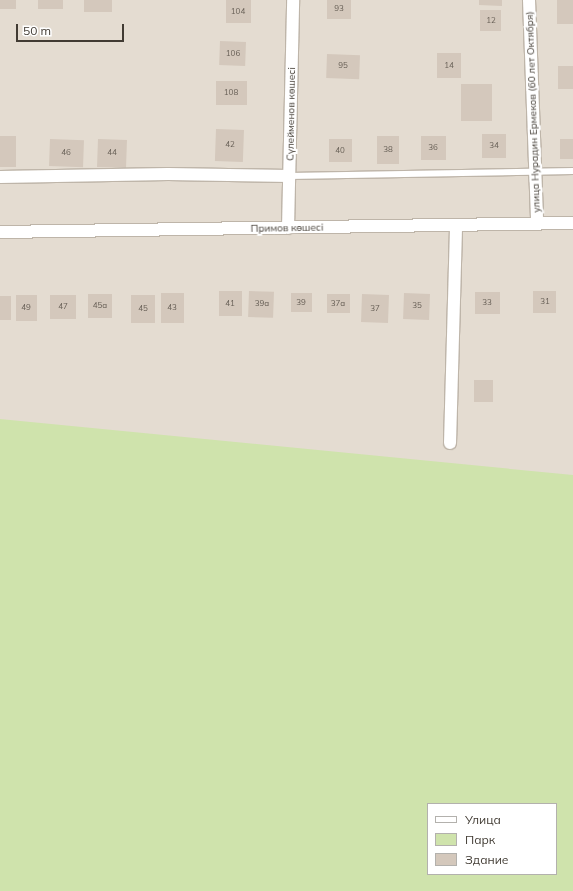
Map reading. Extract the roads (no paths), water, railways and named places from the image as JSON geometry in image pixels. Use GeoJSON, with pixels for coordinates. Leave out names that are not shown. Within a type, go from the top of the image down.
{"type":"FeatureCollection","features":[{"type":"Feature","properties":{"kind":"street","name":"Сүлейменов көшесі"},"geometry":{"type":"LineString","coordinates":[[288,228],[293,0]]}},
{"type":"Feature","properties":{"kind":"street","name":"улица Нурадин Ермеков (60 лет Октября)"},"geometry":{"type":"LineString","coordinates":[[529,0],[537,223]]}},
{"type":"Feature","properties":{"kind":"street"},"geometry":{"type":"LineString","coordinates":[[0,177],[168,174],[289,176]]}},
{"type":"Feature","properties":{"kind":"street","name":"Примов көшесі"},"geometry":{"type":"LineString","coordinates":[[0,232],[573,223]]}},
{"type":"Feature","properties":{"kind":"street"},"geometry":{"type":"LineString","coordinates":[[450,444],[456,225]]}},
{"type":"Feature","properties":{"kind":"lane"},"geometry":{"type":"LineString","coordinates":[[289,176],[573,171]]}}]}
